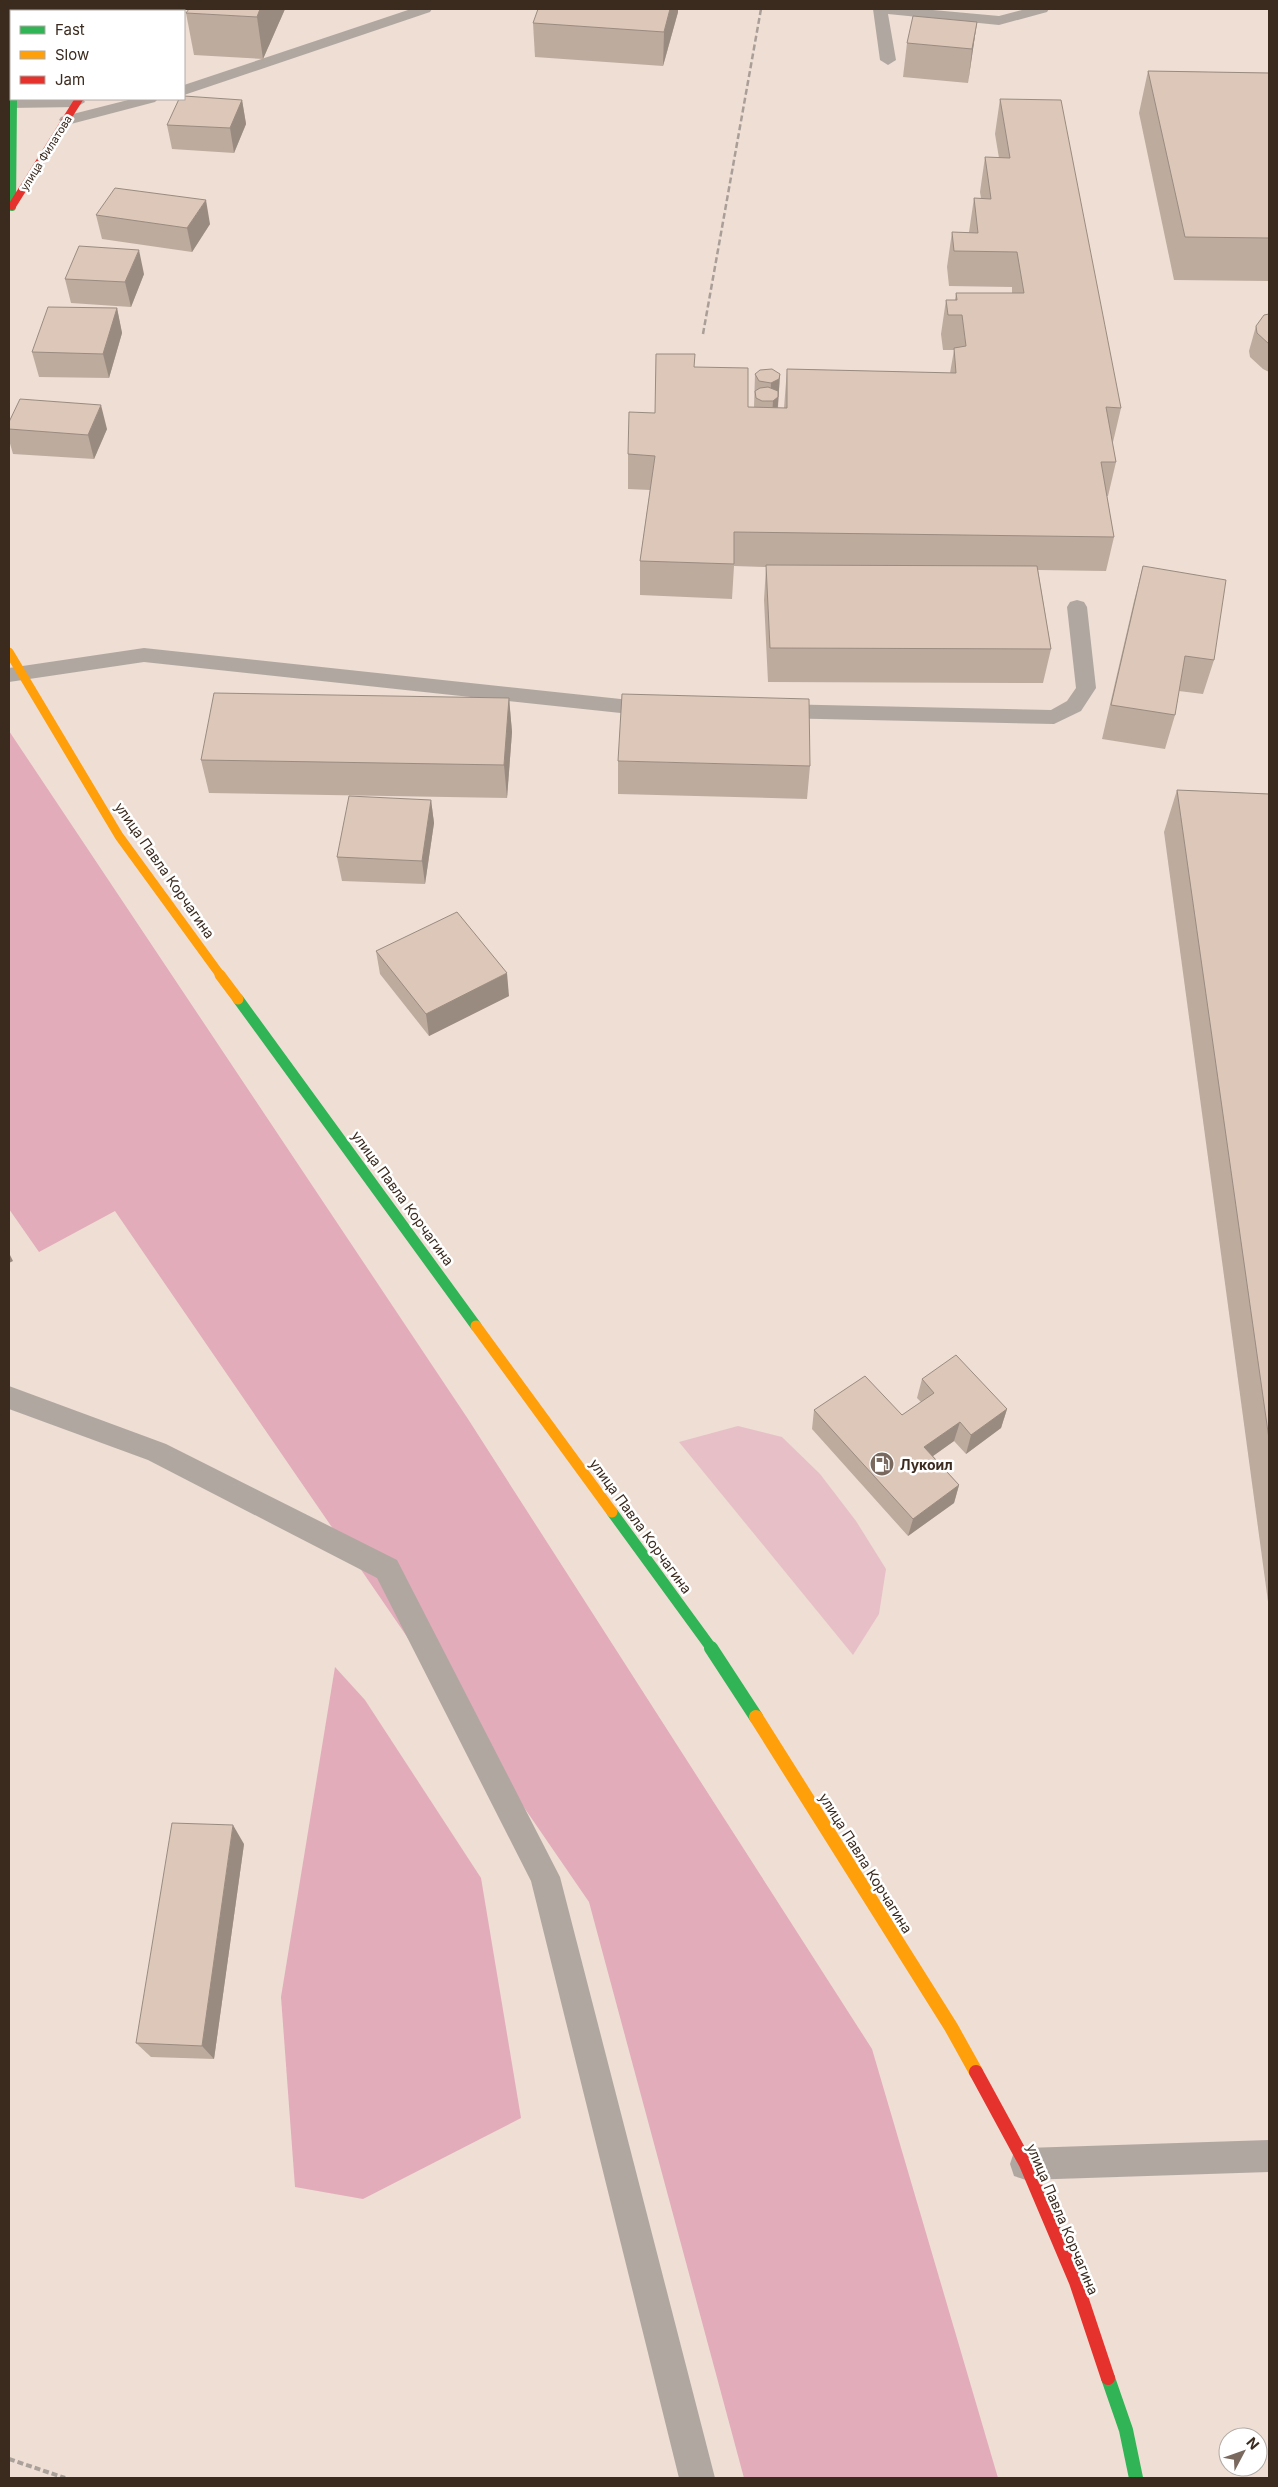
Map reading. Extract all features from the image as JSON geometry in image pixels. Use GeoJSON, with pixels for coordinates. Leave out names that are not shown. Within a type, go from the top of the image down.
{"type":"FeatureCollection","features":[{"type":"Feature","properties":{"kind":"main road","name":"улица Филатова"},"geometry":{"type":"LineString","coordinates":[[12,100],[11,211],[78,101]]}},
{"type":"Feature","properties":{"kind":"main road","name":"улица Павла Корчагина"},"geometry":{"type":"LineString","coordinates":[[9,652],[15,674],[119,836],[722,1663],[951,2027],[1026,2164],[1076,2282],[1126,2430],[1136,2478]]}},
{"type":"Feature","properties":{"kind":"lane"},"geometry":{"type":"LineString","coordinates":[[185,90],[208,84],[425,9]]}},
{"type":"Feature","properties":{"kind":"lane"},"geometry":{"type":"LineString","coordinates":[[888,60],[880,9],[999,21],[1042,9]]}},
{"type":"Feature","properties":{"kind":"lane"},"geometry":{"type":"LineString","coordinates":[[56,100],[78,101]]}},
{"type":"Feature","properties":{"kind":"lane"},"geometry":{"type":"LineString","coordinates":[[67,120],[146,100]]}},
{"type":"Feature","properties":{"kind":"lane"},"geometry":{"type":"LineString","coordinates":[[758,710],[1054,717],[1074,706],[1086,688],[1076,607]]}},
{"type":"Feature","properties":{"kind":"lane"},"geometry":{"type":"LineString","coordinates":[[15,674],[144,655],[630,707],[679,708]]}},
{"type":"Feature","properties":{"kind":"lane"},"geometry":{"type":"LineString","coordinates":[[9,1397],[157,1452],[387,1569],[545,1877],[697,2478]]}},
{"type":"Feature","properties":{"kind":"lane"},"geometry":{"type":"LineString","coordinates":[[1026,2164],[1269,2156]]}},
{"type":"Feature","properties":{"kind":"path"},"geometry":{"type":"LineString","coordinates":[[9,2459],[65,2478]]}},
{"type":"Feature","properties":{"kind":"shaded area"},"geometry":{"type":"Polygon","coordinates":[[[9,731],[468,1419],[872,2049],[998,2478],[744,2478],[589,1902],[115,1211],[39,1252],[9,1209],[9,731]]]}},
{"type":"Feature","properties":{"kind":"shaded area"},"geometry":{"type":"Polygon","coordinates":[[[738,1426],[782,1437],[820,1474],[856,1521],[886,1569],[879,1614],[853,1655],[679,1442],[738,1426]]]}},
{"type":"Feature","properties":{"kind":"shaded area"},"geometry":{"type":"Polygon","coordinates":[[[335,1667],[365,1700],[481,1878],[521,2118],[363,2199],[295,2187],[281,1997],[335,1667]]]}},
{"type":"Feature","properties":{"kind":"building"},"geometry":{"type":"Polygon","coordinates":[[[189,9],[260,9],[257,17],[186,13],[189,9]]]}},
{"type":"Feature","properties":{"kind":"building"},"geometry":{"type":"Polygon","coordinates":[[[538,9],[670,9],[664,32],[533,23],[538,9]]]}},
{"type":"Feature","properties":{"kind":"building"},"geometry":{"type":"Polygon","coordinates":[[[913,16],[977,22],[972,49],[907,43],[913,16]]]}},
{"type":"Feature","properties":{"kind":"building"},"geometry":{"type":"Polygon","coordinates":[[[1148,71],[1269,73],[1269,238],[1185,237],[1148,71]]]}},
{"type":"Feature","properties":{"kind":"building"},"geometry":{"type":"Polygon","coordinates":[[[185,96],[242,100],[230,128],[167,125],[179,100],[185,100],[185,96]]]}},
{"type":"Feature","properties":{"kind":"building"},"geometry":{"type":"Polygon","coordinates":[[[1000,99],[1061,100],[1121,408],[1106,407],[1116,462],[1101,462],[1114,537],[734,532],[734,564],[640,561],[655,456],[628,454],[629,412],[655,413],[656,354],[695,354],[694,367],[748,368],[748,407],[787,408],[787,369],[956,373],[954,348],[966,346],[962,315],[948,315],[946,300],[957,300],[956,293],[1024,293],[1017,252],[954,251],[952,232],[978,233],[974,198],[991,199],[985,157],[1010,158],[1000,99]]]}},
{"type":"Feature","properties":{"kind":"building"},"geometry":{"type":"Polygon","coordinates":[[[115,188],[206,200],[187,228],[96,215],[115,188]]]}},
{"type":"Feature","properties":{"kind":"building"},"geometry":{"type":"Polygon","coordinates":[[[79,246],[139,250],[125,282],[65,279],[79,246]]]}},
{"type":"Feature","properties":{"kind":"building"},"geometry":{"type":"Polygon","coordinates":[[[48,307],[117,308],[103,354],[32,352],[48,307]]]}},
{"type":"Feature","properties":{"kind":"building"},"geometry":{"type":"Polygon","coordinates":[[[1269,314],[1269,344],[1257,333],[1256,326],[1264,315],[1269,314]]]}},
{"type":"Feature","properties":{"kind":"building"},"geometry":{"type":"Polygon","coordinates":[[[772,369],[780,374],[779,379],[771,383],[759,381],[755,374],[760,370],[772,369]]]}},
{"type":"Feature","properties":{"kind":"building"},"geometry":{"type":"Polygon","coordinates":[[[768,387],[778,391],[778,397],[773,401],[762,401],[756,398],[755,391],[768,387]]]}},
{"type":"Feature","properties":{"kind":"building"},"geometry":{"type":"Polygon","coordinates":[[[20,399],[101,405],[88,435],[9,429],[9,422],[20,399]]]}},
{"type":"Feature","properties":{"kind":"building"},"geometry":{"type":"Polygon","coordinates":[[[766,565],[1037,566],[1051,649],[770,648],[766,565]]]}},
{"type":"Feature","properties":{"kind":"building"},"geometry":{"type":"Polygon","coordinates":[[[1143,566],[1226,580],[1214,660],[1185,656],[1175,715],[1111,705],[1143,566]]]}},
{"type":"Feature","properties":{"kind":"building"},"geometry":{"type":"Polygon","coordinates":[[[214,693],[509,698],[504,765],[201,760],[214,693]]]}},
{"type":"Feature","properties":{"kind":"building"},"geometry":{"type":"Polygon","coordinates":[[[622,694],[809,699],[810,766],[618,761],[622,694]]]}},
{"type":"Feature","properties":{"kind":"building"},"geometry":{"type":"Polygon","coordinates":[[[1177,790],[1269,794],[1269,1439],[1177,790]]]}},
{"type":"Feature","properties":{"kind":"building"},"geometry":{"type":"Polygon","coordinates":[[[349,796],[431,800],[422,861],[337,857],[349,796]]]}},
{"type":"Feature","properties":{"kind":"building"},"geometry":{"type":"Polygon","coordinates":[[[457,912],[507,973],[426,1014],[376,951],[457,912]]]}},
{"type":"Feature","properties":{"kind":"building"},"geometry":{"type":"Polygon","coordinates":[[[956,1355],[1007,1409],[971,1435],[960,1422],[924,1447],[959,1485],[913,1519],[814,1410],[865,1376],[902,1415],[934,1393],[922,1379],[956,1355]]]}},
{"type":"Feature","properties":{"kind":"building"},"geometry":{"type":"Polygon","coordinates":[[[172,1823],[233,1825],[202,2046],[136,2043],[172,1823]]]}},
{"type":"Feature","properties":{"kind":"railway"},"geometry":{"type":"LineString","coordinates":[[703,334],[761,9]]}},
{"type":"Feature","properties":{"kind":"traffic: fast"},"geometry":{"type":"LineString","coordinates":[[12,207],[13,100]]}},
{"type":"Feature","properties":{"kind":"traffic: fast"},"geometry":{"type":"LineString","coordinates":[[238,999],[476,1326]]}},
{"type":"Feature","properties":{"kind":"traffic: fast"},"geometry":{"type":"LineString","coordinates":[[612,1512],[722,1663],[756,1717]]}},
{"type":"Feature","properties":{"kind":"traffic: fast"},"geometry":{"type":"LineString","coordinates":[[1108,2378],[1126,2430],[1136,2478]]}},
{"type":"Feature","properties":{"kind":"traffic: slow"},"geometry":{"type":"LineString","coordinates":[[9,652],[119,836],[238,999]]}},
{"type":"Feature","properties":{"kind":"traffic: slow"},"geometry":{"type":"LineString","coordinates":[[476,1326],[612,1512]]}},
{"type":"Feature","properties":{"kind":"traffic: slow"},"geometry":{"type":"LineString","coordinates":[[756,1717],[951,2027],[976,2072]]}},
{"type":"Feature","properties":{"kind":"traffic: jam"},"geometry":{"type":"LineString","coordinates":[[9,56],[10,66]]}},
{"type":"Feature","properties":{"kind":"traffic: jam"},"geometry":{"type":"LineString","coordinates":[[12,206],[78,100]]}},
{"type":"Feature","properties":{"kind":"traffic: jam"},"geometry":{"type":"LineString","coordinates":[[976,2072],[1026,2164],[1076,2282],[1108,2378]]}},
{"type":"Feature","properties":{"kind":"place","name":"Лукоил"},"geometry":{"type":"Point","coordinates":[882,1464]}}]}
